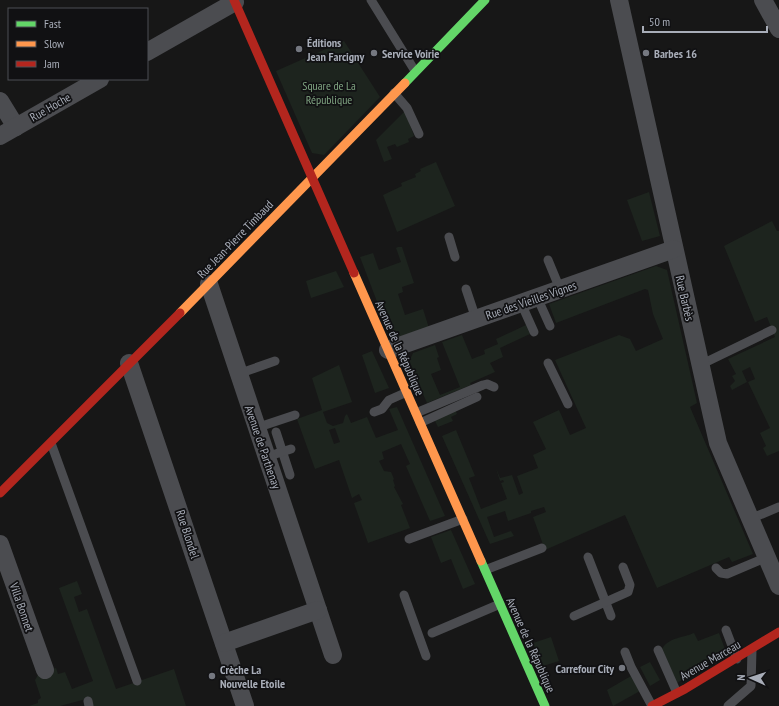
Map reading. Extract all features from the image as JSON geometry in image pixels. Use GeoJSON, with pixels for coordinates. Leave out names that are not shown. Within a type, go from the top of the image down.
{"type":"FeatureCollection","features":[{"type":"Feature","properties":{"kind":"street","name":"Rue Jean-Pierre Timbaud"},"geometry":{"type":"LineString","coordinates":[[0,492],[208,284],[485,0]]}},
{"type":"Feature","properties":{"kind":"street","name":"Rue Barbès"},"geometry":{"type":"LineString","coordinates":[[619,0],[718,443],[779,586]]}},
{"type":"Feature","properties":{"kind":"street"},"geometry":{"type":"LineString","coordinates":[[763,0],[779,29]]}},
{"type":"Feature","properties":{"kind":"street"},"geometry":{"type":"LineString","coordinates":[[148,51],[234,1]]}},
{"type":"Feature","properties":{"kind":"street","name":"Avenue de la République"},"geometry":{"type":"LineString","coordinates":[[234,1],[545,706]]}},
{"type":"Feature","properties":{"kind":"street","name":"Rue Hoche"},"geometry":{"type":"LineString","coordinates":[[0,136],[98,80]]}},
{"type":"Feature","properties":{"kind":"street"},"geometry":{"type":"LineString","coordinates":[[0,101],[16,127]]}},
{"type":"Feature","properties":{"kind":"street","name":"Rue des Vieilles Vignes"},"geometry":{"type":"LineString","coordinates":[[388,350],[674,249]]}},
{"type":"Feature","properties":{"kind":"street","name":"Avenue de Parthenay"},"geometry":{"type":"LineString","coordinates":[[208,284],[256,428],[280,453],[318,610],[333,654]]}},
{"type":"Feature","properties":{"kind":"street","name":"Rue Blondel"},"geometry":{"type":"LineString","coordinates":[[129,363],[137,380],[245,706]]}},
{"type":"Feature","properties":{"kind":"street","name":"Villa Bonnet"},"geometry":{"type":"LineString","coordinates":[[0,544],[45,670]]}},
{"type":"Feature","properties":{"kind":"street"},"geometry":{"type":"LineString","coordinates":[[224,643],[318,610]]}},
{"type":"Feature","properties":{"kind":"street","name":"Avenue Marceau"},"geometry":{"type":"LineString","coordinates":[[655,706],[737,659],[779,632]]}},
{"type":"Feature","properties":{"kind":"lane"},"geometry":{"type":"LineString","coordinates":[[372,0],[416,72]]}},
{"type":"Feature","properties":{"kind":"lane"},"geometry":{"type":"LineString","coordinates":[[394,93],[407,108],[419,134]]}},
{"type":"Feature","properties":{"kind":"lane"},"geometry":{"type":"LineString","coordinates":[[449,237],[455,257]]}},
{"type":"Feature","properties":{"kind":"lane"},"geometry":{"type":"LineString","coordinates":[[548,260],[560,289]]}},
{"type":"Feature","properties":{"kind":"lane"},"geometry":{"type":"LineString","coordinates":[[466,289],[476,319]]}},
{"type":"Feature","properties":{"kind":"lane"},"geometry":{"type":"LineString","coordinates":[[537,297],[550,326]]}},
{"type":"Feature","properties":{"kind":"lane"},"geometry":{"type":"LineString","coordinates":[[521,303],[534,332]]}},
{"type":"Feature","properties":{"kind":"lane"},"geometry":{"type":"LineString","coordinates":[[700,364],[772,330]]}},
{"type":"Feature","properties":{"kind":"lane"},"geometry":{"type":"LineString","coordinates":[[238,374],[275,361]]}},
{"type":"Feature","properties":{"kind":"lane"},"geometry":{"type":"LineString","coordinates":[[548,363],[568,404]]}},
{"type":"Feature","properties":{"kind":"lane"},"geometry":{"type":"LineString","coordinates":[[416,413],[483,384],[494,387]]}},
{"type":"Feature","properties":{"kind":"lane"},"geometry":{"type":"LineString","coordinates":[[374,412],[382,409],[389,400],[407,392]]}},
{"type":"Feature","properties":{"kind":"lane"},"geometry":{"type":"LineString","coordinates":[[420,423],[477,398]]}},
{"type":"Feature","properties":{"kind":"lane"},"geometry":{"type":"LineString","coordinates":[[256,428],[295,415]]}},
{"type":"Feature","properties":{"kind":"lane"},"geometry":{"type":"LineString","coordinates":[[276,432],[280,453],[290,475]]}},
{"type":"Feature","properties":{"kind":"lane"},"geometry":{"type":"LineString","coordinates":[[50,442],[137,681]]}},
{"type":"Feature","properties":{"kind":"lane"},"geometry":{"type":"LineString","coordinates":[[750,519],[779,507]]}},
{"type":"Feature","properties":{"kind":"lane"},"geometry":{"type":"LineString","coordinates":[[409,539],[463,519]]}},
{"type":"Feature","properties":{"kind":"lane"},"geometry":{"type":"LineString","coordinates":[[485,570],[542,548]]}},
{"type":"Feature","properties":{"kind":"lane"},"geometry":{"type":"LineString","coordinates":[[588,557],[611,616]]}},
{"type":"Feature","properties":{"kind":"lane"},"geometry":{"type":"LineString","coordinates":[[716,568],[721,573],[727,574],[766,557]]}},
{"type":"Feature","properties":{"kind":"lane"},"geometry":{"type":"LineString","coordinates":[[574,616],[628,592],[630,585],[623,567]]}},
{"type":"Feature","properties":{"kind":"lane"},"geometry":{"type":"LineString","coordinates":[[404,595],[425,636],[426,656]]}},
{"type":"Feature","properties":{"kind":"lane"},"geometry":{"type":"LineString","coordinates":[[425,636],[500,604]]}},
{"type":"Feature","properties":{"kind":"lane"},"geometry":{"type":"LineString","coordinates":[[726,630],[737,659]]}},
{"type":"Feature","properties":{"kind":"lane"},"geometry":{"type":"LineString","coordinates":[[658,650],[677,693]]}},
{"type":"Feature","properties":{"kind":"lane"},"geometry":{"type":"LineString","coordinates":[[728,706],[752,686],[752,650]]}},
{"type":"Feature","properties":{"kind":"lane"},"geometry":{"type":"LineString","coordinates":[[625,652],[631,667],[655,706]]}},
{"type":"Feature","properties":{"kind":"green space","name":"Square de La République"},"geometry":{"type":"Polygon","coordinates":[[[344,41],[380,97],[324,155],[312,153],[276,71],[344,41]]]}},
{"type":"Feature","properties":{"kind":"green space"},"geometry":{"type":"Polygon","coordinates":[[[405,111],[414,136],[408,139],[409,142],[397,147],[395,144],[387,147],[392,159],[384,162],[376,140],[405,111]]]}},
{"type":"Feature","properties":{"kind":"green space"},"geometry":{"type":"Polygon","coordinates":[[[436,162],[455,206],[397,232],[383,195],[402,186],[401,183],[416,177],[415,174],[421,171],[420,169],[436,162]]]}},
{"type":"Feature","properties":{"kind":"green space"},"geometry":{"type":"Polygon","coordinates":[[[649,192],[660,236],[642,241],[627,200],[649,192]]]}},
{"type":"Feature","properties":{"kind":"green space"},"geometry":{"type":"Polygon","coordinates":[[[772,221],[777,231],[779,231],[779,451],[767,456],[763,448],[766,446],[760,433],[770,428],[748,382],[755,379],[750,367],[742,371],[747,382],[732,390],[730,386],[735,381],[732,376],[736,374],[728,359],[775,337],[767,317],[755,322],[724,246],[772,221]]]}},
{"type":"Feature","properties":{"kind":"green space"},"geometry":{"type":"Polygon","coordinates":[[[402,247],[414,283],[402,287],[403,292],[398,294],[405,315],[423,309],[429,328],[398,337],[389,333],[360,257],[373,253],[379,270],[401,262],[396,248],[402,247]]]}},
{"type":"Feature","properties":{"kind":"green space"},"geometry":{"type":"Polygon","coordinates":[[[656,266],[667,270],[697,403],[690,407],[753,554],[732,562],[729,557],[657,588],[625,515],[545,550],[533,517],[546,512],[544,507],[508,521],[505,511],[487,517],[494,537],[511,531],[514,536],[490,544],[442,436],[456,430],[475,476],[469,478],[481,509],[507,499],[501,483],[504,482],[503,480],[500,481],[496,468],[500,478],[512,475],[519,495],[523,493],[517,476],[538,468],[533,455],[546,449],[533,422],[559,410],[570,435],[586,428],[555,360],[619,335],[630,339],[636,351],[663,339],[653,314],[648,290],[645,289],[556,323],[549,304],[656,266]]]}},
{"type":"Feature","properties":{"kind":"green space"},"geometry":{"type":"Polygon","coordinates":[[[336,271],[344,287],[311,298],[306,281],[336,271]]]}},
{"type":"Feature","properties":{"kind":"green space"},"geometry":{"type":"Polygon","coordinates":[[[526,325],[530,334],[500,348],[503,357],[490,363],[495,372],[470,383],[471,385],[427,403],[409,362],[413,353],[435,345],[441,370],[431,374],[440,395],[460,387],[442,342],[462,335],[472,359],[485,354],[484,350],[498,344],[496,339],[526,325]]]}},
{"type":"Feature","properties":{"kind":"green space"},"geometry":{"type":"Polygon","coordinates":[[[372,351],[389,388],[375,393],[362,355],[372,351]]]}},
{"type":"Feature","properties":{"kind":"green space"},"geometry":{"type":"Polygon","coordinates":[[[339,365],[352,402],[323,412],[327,423],[333,426],[343,423],[347,414],[351,423],[367,417],[376,438],[398,430],[389,409],[397,407],[445,516],[430,521],[406,466],[410,464],[401,444],[382,452],[384,459],[379,461],[384,471],[391,472],[394,479],[394,487],[403,504],[401,505],[410,528],[368,543],[354,503],[362,500],[359,494],[352,498],[339,460],[315,469],[297,419],[322,410],[312,378],[339,365]],[[335,428],[329,430],[334,444],[340,442],[335,428]]]}},
{"type":"Feature","properties":{"kind":"green space"},"geometry":{"type":"Polygon","coordinates":[[[455,409],[457,414],[451,417],[453,421],[438,427],[434,419],[455,409]]]}},
{"type":"Feature","properties":{"kind":"green space"},"geometry":{"type":"Polygon","coordinates":[[[451,530],[475,584],[463,589],[451,559],[441,563],[431,537],[451,530]]]}},
{"type":"Feature","properties":{"kind":"green space"},"geometry":{"type":"Polygon","coordinates":[[[77,581],[82,594],[74,597],[79,612],[87,609],[116,689],[174,669],[186,706],[92,706],[90,698],[60,706],[29,706],[38,703],[38,700],[41,698],[35,680],[39,673],[56,668],[58,674],[65,672],[72,689],[93,681],[59,588],[77,581]]]}},
{"type":"Feature","properties":{"kind":"green space"},"geometry":{"type":"Polygon","coordinates":[[[694,633],[698,641],[719,633],[726,652],[677,683],[662,649],[672,640],[694,633]]]}},
{"type":"Feature","properties":{"kind":"green space"},"geometry":{"type":"Polygon","coordinates":[[[551,637],[559,661],[543,666],[533,643],[551,637]]]}},
{"type":"Feature","properties":{"kind":"green space"},"geometry":{"type":"Polygon","coordinates":[[[650,662],[660,680],[650,686],[640,667],[650,662]]]}},
{"type":"Feature","properties":{"kind":"green space"},"geometry":{"type":"Polygon","coordinates":[[[631,676],[640,691],[613,706],[607,690],[631,676]]]}},
{"type":"Feature","properties":{"kind":"traffic: fast"},"geometry":{"type":"LineString","coordinates":[[405,83],[485,0]]}},
{"type":"Feature","properties":{"kind":"traffic: fast"},"geometry":{"type":"LineString","coordinates":[[481,561],[545,706]]}},
{"type":"Feature","properties":{"kind":"traffic: slow"},"geometry":{"type":"LineString","coordinates":[[180,313],[405,83]]}},
{"type":"Feature","properties":{"kind":"traffic: slow"},"geometry":{"type":"LineString","coordinates":[[354,273],[481,561]]}},
{"type":"Feature","properties":{"kind":"traffic: jam"},"geometry":{"type":"LineString","coordinates":[[234,0],[354,273]]}},
{"type":"Feature","properties":{"kind":"traffic: jam"},"geometry":{"type":"LineString","coordinates":[[0,493],[180,313]]}},
{"type":"Feature","properties":{"kind":"traffic: jam"},"geometry":{"type":"LineString","coordinates":[[652,706],[685,689],[779,632]]}},
{"type":"Feature","properties":{"kind":"place","name":"Éditions Jean Farcigny"},"geometry":{"type":"Point","coordinates":[299,49]}},
{"type":"Feature","properties":{"kind":"place","name":"Service Voirie"},"geometry":{"type":"Point","coordinates":[374,53]}},
{"type":"Feature","properties":{"kind":"place","name":"Barbes 16"},"geometry":{"type":"Point","coordinates":[646,53]}},
{"type":"Feature","properties":{"kind":"place","name":"Carrefour City"},"geometry":{"type":"Point","coordinates":[622,668]}},
{"type":"Feature","properties":{"kind":"place","name":"Crèche La Nouvelle Etoile"},"geometry":{"type":"Point","coordinates":[212,676]}}]}
